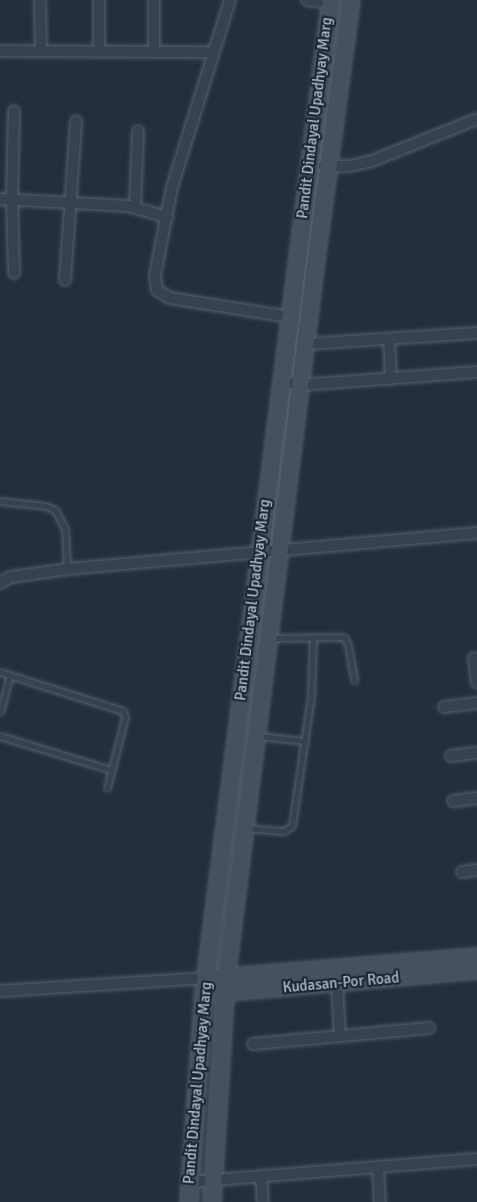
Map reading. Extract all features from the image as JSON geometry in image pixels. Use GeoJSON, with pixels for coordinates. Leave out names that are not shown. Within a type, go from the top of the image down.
{"type":"FeatureCollection","features":[{"type":"Feature","properties":{"kind":"street"},"geometry":{"type":"LineString","coordinates":[[40,0],[41,51]]}},
{"type":"Feature","properties":{"kind":"street"},"geometry":{"type":"LineString","coordinates":[[99,0],[99,51]]}},
{"type":"Feature","properties":{"kind":"street"},"geometry":{"type":"LineString","coordinates":[[154,0],[154,51]]}},
{"type":"Feature","properties":{"kind":"street"},"geometry":{"type":"LineString","coordinates":[[230,0],[181,153],[155,275],[157,290],[170,298],[290,317]]}},
{"type":"Feature","properties":{"kind":"street"},"geometry":{"type":"LineString","coordinates":[[307,0],[331,1]]}},
{"type":"Feature","properties":{"kind":"street","name":"Pandit Dindayal Upadhyay Marg"},"geometry":{"type":"LineString","coordinates":[[212,1202],[226,986],[351,0]]}},
{"type":"Feature","properties":{"kind":"street","name":"Pandit Dindayal Upadhyay Marg"},"geometry":{"type":"LineString","coordinates":[[189,1202],[206,985],[259,551],[331,1]]}},
{"type":"Feature","properties":{"kind":"street"},"geometry":{"type":"LineString","coordinates":[[0,51],[213,51]]}},
{"type":"Feature","properties":{"kind":"street"},"geometry":{"type":"LineString","coordinates":[[14,111],[12,200],[14,273]]}},
{"type":"Feature","properties":{"kind":"street"},"geometry":{"type":"LineString","coordinates":[[309,164],[330,167],[372,160],[477,119]]}},
{"type":"Feature","properties":{"kind":"street"},"geometry":{"type":"LineString","coordinates":[[65,280],[76,121]]}},
{"type":"Feature","properties":{"kind":"street"},"geometry":{"type":"LineString","coordinates":[[135,207],[138,131]]}},
{"type":"Feature","properties":{"kind":"street"},"geometry":{"type":"LineString","coordinates":[[0,199],[135,207],[167,217]]}},
{"type":"Feature","properties":{"kind":"street"},"geometry":{"type":"LineString","coordinates":[[306,344],[477,333]]}},
{"type":"Feature","properties":{"kind":"street"},"geometry":{"type":"LineString","coordinates":[[389,339],[391,379]]}},
{"type":"Feature","properties":{"kind":"street"},"geometry":{"type":"LineString","coordinates":[[281,381],[301,385],[477,372]]}},
{"type":"Feature","properties":{"kind":"street"},"geometry":{"type":"LineString","coordinates":[[0,583],[11,577],[67,569],[477,533]]}},
{"type":"Feature","properties":{"kind":"street"},"geometry":{"type":"LineString","coordinates":[[474,658],[477,683]]}},
{"type":"Feature","properties":{"kind":"street"},"geometry":{"type":"LineString","coordinates":[[444,707],[477,703]]}},
{"type":"Feature","properties":{"kind":"street"},"geometry":{"type":"LineString","coordinates":[[451,756],[477,753]]}},
{"type":"Feature","properties":{"kind":"street"},"geometry":{"type":"LineString","coordinates":[[453,801],[477,798]]}},
{"type":"Feature","properties":{"kind":"street"},"geometry":{"type":"LineString","coordinates":[[462,872],[477,870]]}},
{"type":"Feature","properties":{"kind":"street","name":"Kudasan-Por Road"},"geometry":{"type":"LineString","coordinates":[[226,986],[477,957]]}},
{"type":"Feature","properties":{"kind":"street","name":"Kudasan-Por Road"},"geometry":{"type":"LineString","coordinates":[[206,985],[337,983],[477,970]]}},
{"type":"Feature","properties":{"kind":"street"},"geometry":{"type":"LineString","coordinates":[[337,983],[340,1036]]}},
{"type":"Feature","properties":{"kind":"street"},"geometry":{"type":"LineString","coordinates":[[0,991],[206,985]]}},
{"type":"Feature","properties":{"kind":"street"},"geometry":{"type":"LineString","coordinates":[[253,1044],[429,1028]]}},
{"type":"Feature","properties":{"kind":"street"},"geometry":{"type":"LineString","coordinates":[[190,1182],[477,1159]]}},
{"type":"Feature","properties":{"kind":"street"},"geometry":{"type":"LineString","coordinates":[[378,1167],[380,1202]]}},
{"type":"Feature","properties":{"kind":"street"},"geometry":{"type":"LineString","coordinates":[[261,1176],[263,1202]]}},
{"type":"Feature","properties":{"kind":"lane"},"geometry":{"type":"LineString","coordinates":[[0,501],[46,506],[54,510],[65,529],[67,569]]}},
{"type":"Feature","properties":{"kind":"lane"},"geometry":{"type":"LineString","coordinates":[[270,638],[338,636],[347,640],[354,680]]}},
{"type":"Feature","properties":{"kind":"lane"},"geometry":{"type":"LineString","coordinates":[[245,827],[284,831],[292,826],[305,741],[314,637]]}},
{"type":"Feature","properties":{"kind":"lane"},"geometry":{"type":"LineString","coordinates":[[0,672],[123,711],[125,717],[107,788]]}},
{"type":"Feature","properties":{"kind":"lane"},"geometry":{"type":"LineString","coordinates":[[0,712],[10,675]]}},
{"type":"Feature","properties":{"kind":"lane"},"geometry":{"type":"LineString","coordinates":[[257,735],[305,741]]}},
{"type":"Feature","properties":{"kind":"lane"},"geometry":{"type":"LineString","coordinates":[[0,736],[111,771]]}}]}
